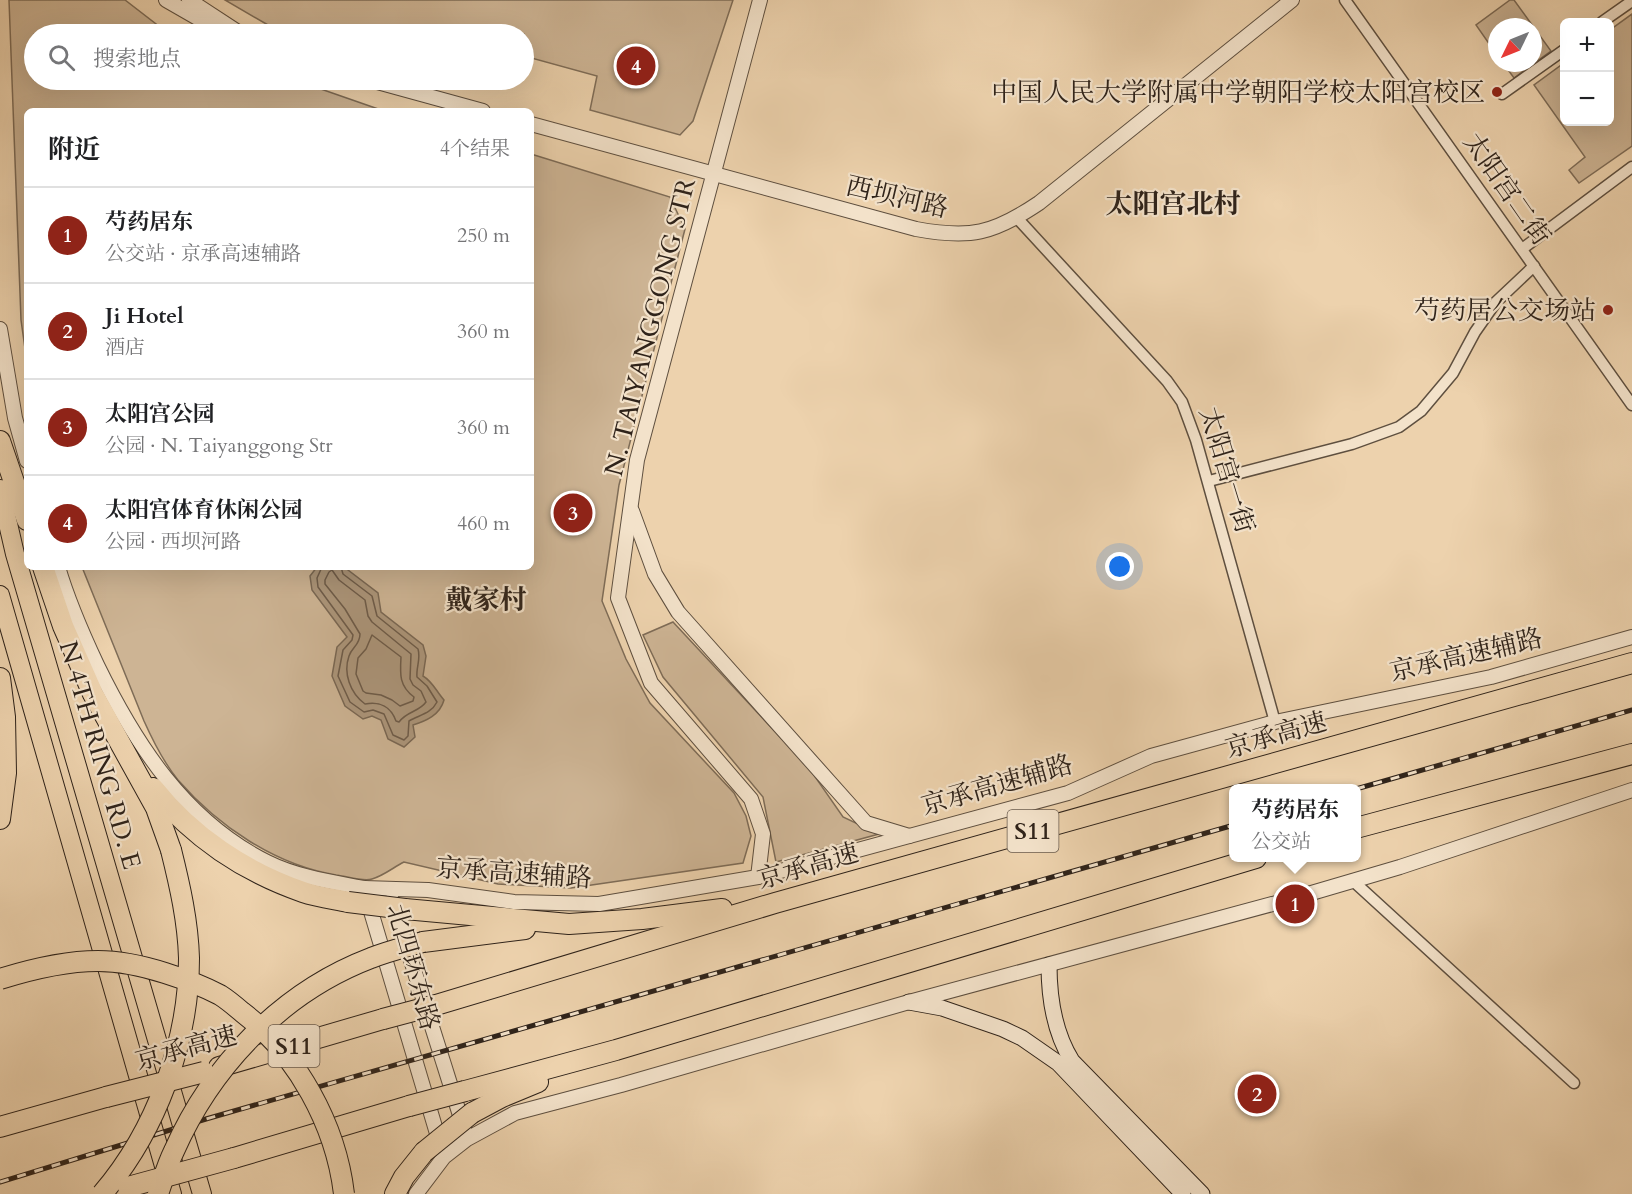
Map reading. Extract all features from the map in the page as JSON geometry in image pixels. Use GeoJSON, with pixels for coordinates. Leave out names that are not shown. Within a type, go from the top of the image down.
{"type":"FeatureCollection","features":[{"type":"Feature","properties":{"kind":"highway"},"geometry":{"type":"LineString","coordinates":[[0,441],[24,511]]}},
{"type":"Feature","properties":{"kind":"highway"},"geometry":{"type":"LineString","coordinates":[[0,489],[15,554],[202,1194]]}},
{"type":"Feature","properties":{"kind":"highway"},"geometry":{"type":"LineString","coordinates":[[44,570],[63,626],[93,694],[156,807],[171,850],[184,903],[189,958],[185,1003],[176,1053],[157,1106],[112,1192]]}},
{"type":"Feature","properties":{"kind":"highway","name":"N 4TH RING RD. E"},"geometry":{"type":"LineString","coordinates":[[0,595],[172,1194]]}},
{"type":"Feature","properties":{"kind":"highway","name":"京承高速"},"geometry":{"type":"LineString","coordinates":[[0,1127],[204,1072],[776,903],[1632,663]]}},
{"type":"Feature","properties":{"kind":"highway"},"geometry":{"type":"LineString","coordinates":[[0,678],[6,772],[0,819]]}},
{"type":"Feature","properties":{"kind":"highway"},"geometry":{"type":"LineString","coordinates":[[1361,827],[1632,754]]}},
{"type":"Feature","properties":{"kind":"highway"},"geometry":{"type":"LineString","coordinates":[[131,760],[163,800],[198,834],[231,859],[267,878],[306,893],[348,902],[405,909],[569,924]]}},
{"type":"Feature","properties":{"kind":"highway"},"geometry":{"type":"LineString","coordinates":[[112,1192],[409,1106],[616,1050],[1243,862]]}},
{"type":"Feature","properties":{"kind":"highway"},"geometry":{"type":"LineString","coordinates":[[158,1194],[173,1152],[191,1116],[214,1080],[247,1042],[273,1016],[303,994],[335,975],[371,958],[423,942],[569,924],[642,919],[776,903]]}},
{"type":"Feature","properties":{"kind":"highway"},"geometry":{"type":"LineString","coordinates":[[0,979],[28,970],[64,963],[99,961],[138,965],[182,978],[221,996],[257,1024],[278,1045],[306,1083],[326,1126],[342,1179],[344,1194]]}},
{"type":"Feature","properties":{"kind":"highway"},"geometry":{"type":"LineString","coordinates":[[395,1194],[404,1177],[424,1152],[472,1113],[502,1097],[616,1050]]}},
{"type":"Feature","properties":{"kind":"main road"},"geometry":{"type":"LineString","coordinates":[[1048,965],[1048,981],[1056,1027],[1062,1046],[1071,1061],[1202,1194]]}},
{"type":"Feature","properties":{"kind":"main road"},"geometry":{"type":"LineString","coordinates":[[909,1002],[973,1017],[1022,1038],[1058,1063],[1183,1194]]}},
{"type":"Feature","properties":{"kind":"street"},"geometry":{"type":"LineString","coordinates":[[166,0],[208,24]]}},
{"type":"Feature","properties":{"kind":"street"},"geometry":{"type":"LineString","coordinates":[[189,0],[226,24]]}},
{"type":"Feature","properties":{"kind":"street","name":"N. TAIYANGGONG STR"},"geometry":{"type":"LineString","coordinates":[[758,877],[763,834],[751,799],[651,682],[618,598],[637,460],[760,0]]}},
{"type":"Feature","properties":{"kind":"street","name":"西坝河路"},"geometry":{"type":"LineString","coordinates":[[534,125],[905,226],[943,234],[980,233],[1017,218],[1039,203],[1292,0]]}},
{"type":"Feature","properties":{"kind":"street","name":"太阳宫二街"},"geometry":{"type":"LineString","coordinates":[[1345,0],[1632,405]]}},
{"type":"Feature","properties":{"kind":"street"},"geometry":{"type":"LineString","coordinates":[[1608,18],[1632,1]]}},
{"type":"Feature","properties":{"kind":"street"},"geometry":{"type":"LineString","coordinates":[[1502,94],[1560,53]]}},
{"type":"Feature","properties":{"kind":"street"},"geometry":{"type":"LineString","coordinates":[[406,90],[472,108]]}},
{"type":"Feature","properties":{"kind":"street"},"geometry":{"type":"LineString","coordinates":[[1522,249],[1632,168]]}},
{"type":"Feature","properties":{"kind":"street","name":"太阳宫一街"},"geometry":{"type":"LineString","coordinates":[[1017,218],[1167,381],[1182,402],[1209,481],[1275,722]]}},
{"type":"Feature","properties":{"kind":"street"},"geometry":{"type":"LineString","coordinates":[[1209,481],[1352,444],[1399,427],[1420,411],[1453,373],[1475,332],[1496,302],[1534,266]]}},
{"type":"Feature","properties":{"kind":"street"},"geometry":{"type":"LineString","coordinates":[[0,328],[15,418],[24,450]]}},
{"type":"Feature","properties":{"kind":"street"},"geometry":{"type":"LineString","coordinates":[[630,507],[655,574],[678,612],[866,823],[909,836]]}},
{"type":"Feature","properties":{"kind":"street","name":"北四环东路"},"geometry":{"type":"LineString","coordinates":[[59,570],[83,635],[118,709],[163,777],[193,810],[225,836],[268,862],[314,879],[364,888],[444,1157]]}},
{"type":"Feature","properties":{"kind":"street","name":"京承高速辅路"},"geometry":{"type":"LineString","coordinates":[[364,888],[428,890],[514,902],[599,904],[758,877],[1068,793],[1151,756],[1275,722],[1491,677],[1632,637]]}},
{"type":"Feature","properties":{"kind":"street"},"geometry":{"type":"LineString","coordinates":[[416,1194],[444,1157],[467,1139],[515,1113],[909,1002],[1291,899],[1400,867],[1632,790]]}},
{"type":"Feature","properties":{"kind":"street"},"geometry":{"type":"LineString","coordinates":[[1352,880],[1574,1083]]}},
{"type":"Feature","properties":{"kind":"street"},"geometry":{"type":"LineString","coordinates":[[389,890],[467,1139]]}},
{"type":"Feature","properties":{"kind":"shaded area"},"geometry":{"type":"Polygon","coordinates":[[[9,0],[125,0],[156,24],[24,24],[24,90],[324,90],[375,108],[24,108],[24,342],[21,320],[9,0]]]}},
{"type":"Feature","properties":{"kind":"shaded area"},"geometry":{"type":"Polygon","coordinates":[[[225,0],[733,0],[693,121],[680,135],[590,110],[597,76],[534,59],[534,24],[266,24],[225,0]]]}},
{"type":"Feature","properties":{"kind":"shaded area"},"geometry":{"type":"Polygon","coordinates":[[[1510,0],[1514,0],[1527,18],[1488,18],[1488,42],[1476,25],[1510,0]]]}},
{"type":"Feature","properties":{"kind":"shaded area"},"geometry":{"type":"Polygon","coordinates":[[[1632,14],[1632,146],[1579,183],[1569,170],[1585,157],[1563,126],[1614,126],[1614,27],[1632,14]]]}},
{"type":"Feature","properties":{"kind":"shaded area"},"geometry":{"type":"Polygon","coordinates":[[[1542,39],[1551,51],[1542,58],[1542,39]]]}},
{"type":"Feature","properties":{"kind":"shaded area"},"geometry":{"type":"Polygon","coordinates":[[[1560,66],[1560,122],[1534,85],[1560,66]]]}},
{"type":"Feature","properties":{"kind":"shaded area"},"geometry":{"type":"Polygon","coordinates":[[[1510,72],[1522,72],[1514,78],[1510,72]]]}},
{"type":"Feature","properties":{"kind":"shaded area"},"geometry":{"type":"Polygon","coordinates":[[[534,155],[670,197],[685,229],[619,485],[602,601],[626,659],[650,703],[734,793],[746,816],[751,836],[743,863],[571,888],[498,884],[404,862],[368,880],[313,870],[270,853],[229,828],[211,813],[178,780],[159,752],[144,721],[83,570],[534,570],[534,155]]]}},
{"type":"Feature","properties":{"kind":"shaded area"},"geometry":{"type":"Polygon","coordinates":[[[673,622],[809,768],[843,817],[879,834],[776,862],[763,797],[663,677],[643,635],[673,622]]]}},
{"type":"Feature","properties":{"kind":"water"},"geometry":{"type":"Polygon","coordinates":[[[315,570],[348,570],[378,593],[381,612],[423,645],[426,656],[423,676],[444,700],[436,713],[413,725],[415,737],[404,747],[388,739],[381,720],[372,716],[363,719],[345,706],[332,676],[337,647],[347,637],[312,590],[310,576],[315,570]]]}},
{"type":"Feature","properties":{"kind":"railway"},"geometry":{"type":"LineString","coordinates":[[1361,788],[1632,710]]}},
{"type":"Feature","properties":{"kind":"railway"},"geometry":{"type":"LineString","coordinates":[[0,1182],[206,1119],[1229,826]]}},
{"type":"Feature","properties":{"kind":"place","name":"太阳宫体育休闲公园"},"geometry":{"type":"Point","coordinates":[636,66]}},
{"type":"Feature","properties":{"kind":"place","name":"中国人民大学附属中学朝阳学校太阳宫校区"},"geometry":{"type":"Point","coordinates":[1497,92]}},
{"type":"Feature","properties":{"kind":"place","name":"芍药居公交场站"},"geometry":{"type":"Point","coordinates":[1608,310]}},
{"type":"Feature","properties":{"kind":"place","name":"太阳宫公园"},"geometry":{"type":"Point","coordinates":[573,513]}},
{"type":"Feature","properties":{"kind":"place","name":"芍药居东"},"geometry":{"type":"Point","coordinates":[1295,904]}},
{"type":"Feature","properties":{"kind":"place","name":"Ji Hotel"},"geometry":{"type":"Point","coordinates":[1257,1094]}},
{"type":"Feature","properties":{"kind":"district","name":"太阳宫北村"},"geometry":{"type":"Point","coordinates":[1173,204]}},
{"type":"Feature","properties":{"kind":"district","name":"戴家村"},"geometry":{"type":"Point","coordinates":[486,600]}}]}
